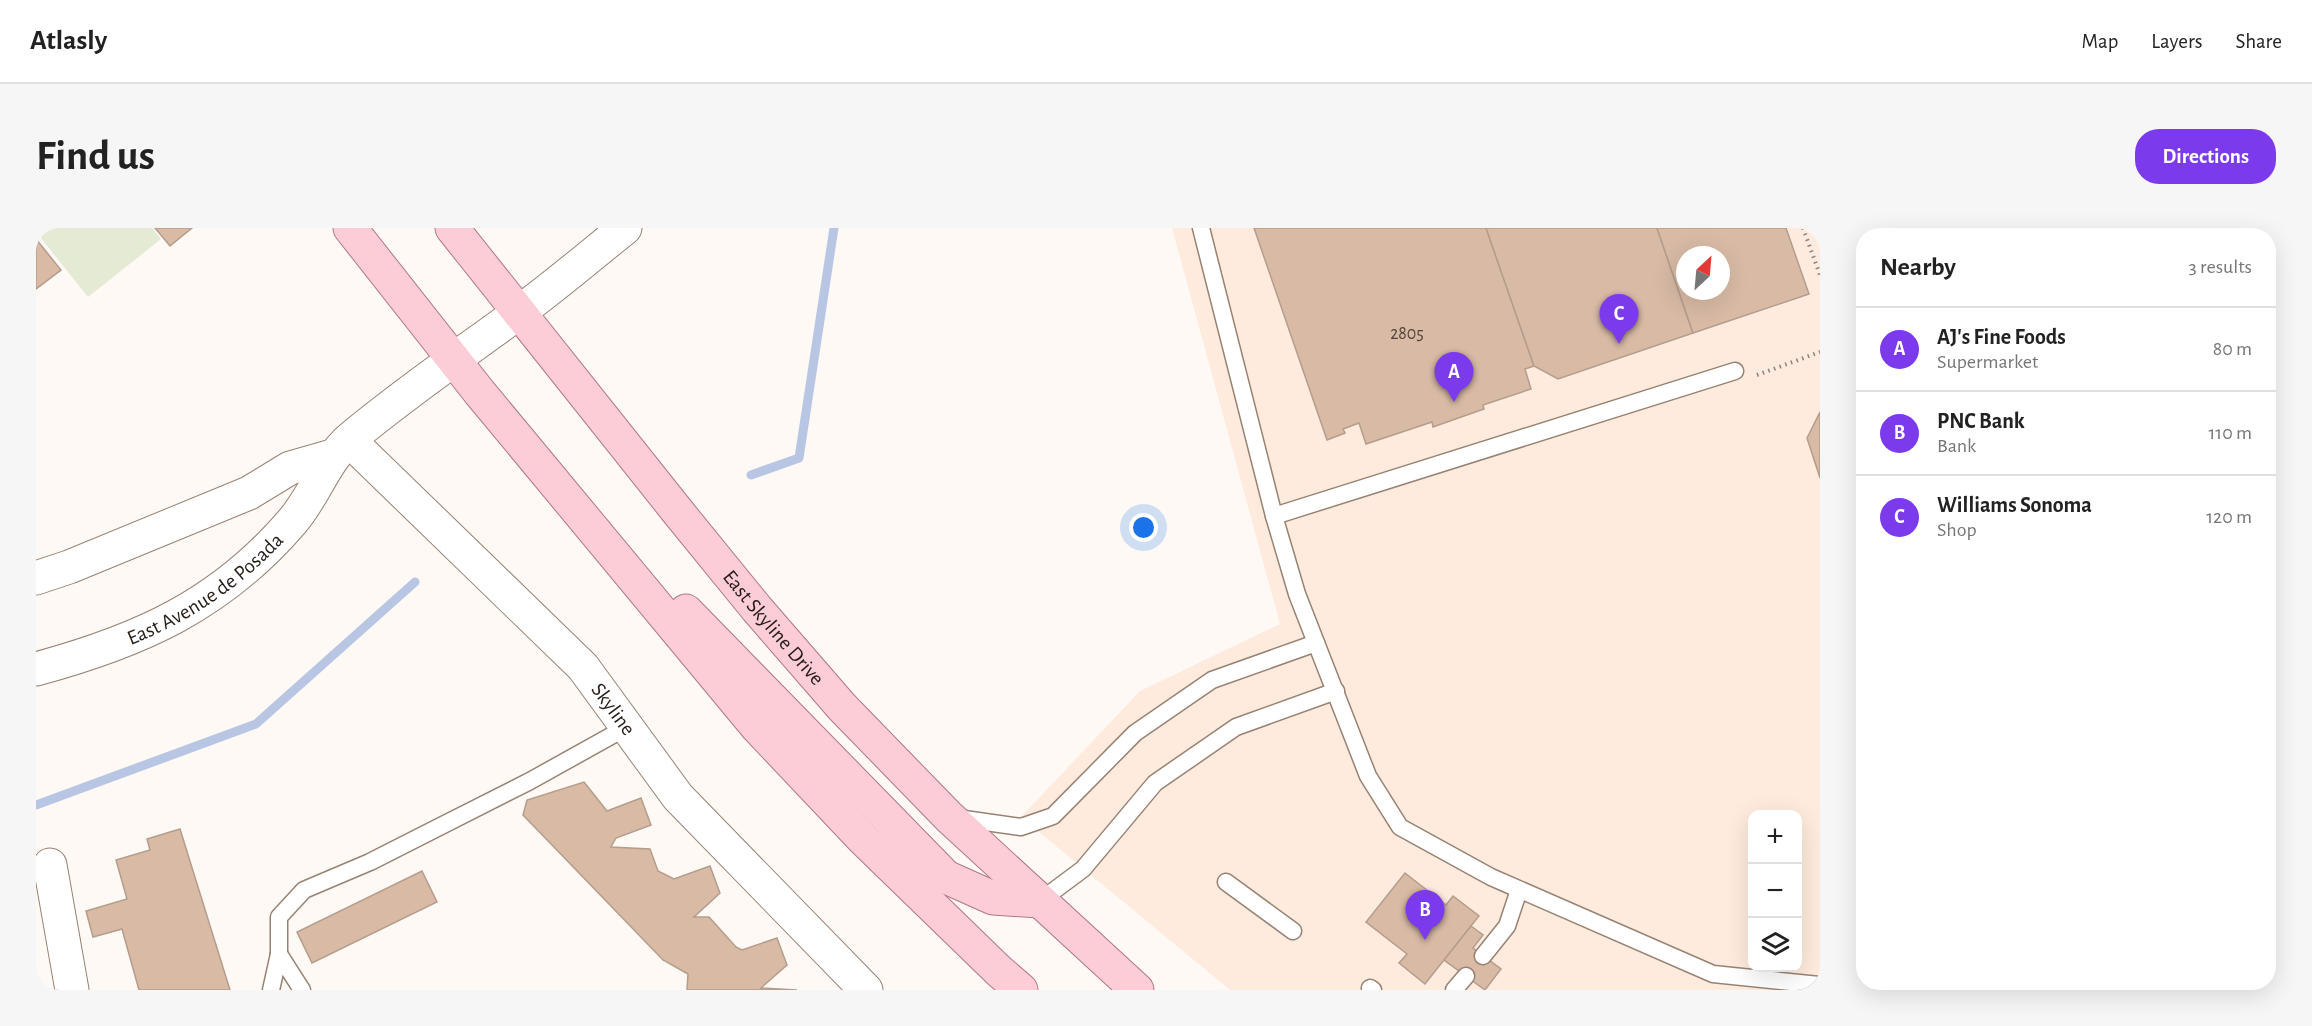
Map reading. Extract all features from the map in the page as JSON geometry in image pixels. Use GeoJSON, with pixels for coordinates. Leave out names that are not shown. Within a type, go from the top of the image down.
{"type":"FeatureCollection","features":[{"type":"Feature","properties":{"kind":"main road"},"geometry":{"type":"LineString","coordinates":[[350,228],[480,393],[757,728],[863,838],[1021,990]]}},
{"type":"Feature","properties":{"kind":"main road","name":"East Skyline Drive"},"geometry":{"type":"LineString","coordinates":[[452,228],[757,609],[842,707],[949,817],[1137,990]]}},
{"type":"Feature","properties":{"kind":"main road"},"geometry":{"type":"LineString","coordinates":[[585,519],[686,611],[946,877],[993,898],[1040,901]]}},
{"type":"Feature","properties":{"kind":"street","name":"East Avenue de Posada"},"geometry":{"type":"LineString","coordinates":[[36,578],[69,567],[249,493],[290,468],[341,448],[454,358],[520,312],[625,228]]}},
{"type":"Feature","properties":{"kind":"street","name":"East Avenue de Posada"},"geometry":{"type":"LineString","coordinates":[[36,669],[131,639],[180,616],[229,584],[264,553],[293,520],[341,448]]}},
{"type":"Feature","properties":{"kind":"street","name":"Skyline"},"geometry":{"type":"LineString","coordinates":[[341,448],[583,667],[678,797],[866,990]]}},
{"type":"Feature","properties":{"kind":"street"},"geometry":{"type":"LineString","coordinates":[[50,865],[72,990]]}},
{"type":"Feature","properties":{"kind":"lane"},"geometry":{"type":"LineString","coordinates":[[1201,228],[1274,516],[1297,594],[1368,776],[1400,827],[1491,877],[1713,974],[1820,985]]}},
{"type":"Feature","properties":{"kind":"lane"},"geometry":{"type":"LineString","coordinates":[[1274,516],[1742,374]]}},
{"type":"Feature","properties":{"kind":"lane"},"geometry":{"type":"LineString","coordinates":[[949,817],[1021,827],[1053,816],[1135,733],[1212,680],[1316,643]]}},
{"type":"Feature","properties":{"kind":"lane"},"geometry":{"type":"LineString","coordinates":[[1040,901],[1083,869],[1155,783],[1236,727],[1335,691]]}},
{"type":"Feature","properties":{"kind":"lane"},"geometry":{"type":"LineString","coordinates":[[271,990],[279,954],[279,917],[304,890],[370,862],[627,728]]}},
{"type":"Feature","properties":{"kind":"lane"},"geometry":{"type":"LineString","coordinates":[[1226,882],[1293,931]]}},
{"type":"Feature","properties":{"kind":"lane"},"geometry":{"type":"LineString","coordinates":[[1483,956],[1507,926],[1519,890]]}},
{"type":"Feature","properties":{"kind":"lane"},"geometry":{"type":"LineString","coordinates":[[279,954],[302,990]]}},
{"type":"Feature","properties":{"kind":"lane"},"geometry":{"type":"LineString","coordinates":[[1454,990],[1466,976]]}},
{"type":"Feature","properties":{"kind":"path"},"geometry":{"type":"LineString","coordinates":[[1803,228],[1820,275]]}},
{"type":"Feature","properties":{"kind":"path"},"geometry":{"type":"LineString","coordinates":[[1742,374],[1820,352]]}},
{"type":"Feature","properties":{"kind":"shaded area"},"geometry":{"type":"Polygon","coordinates":[[[1172,228],[1820,228],[1820,990],[1230,990],[1021,817],[1140,691],[1280,624],[1172,228]]]}},
{"type":"Feature","properties":{"kind":"green space"},"geometry":{"type":"Polygon","coordinates":[[[36,228],[152,228],[161,239],[88,297],[36,232],[36,228]]]}},
{"type":"Feature","properties":{"kind":"building"},"geometry":{"type":"Polygon","coordinates":[[[155,228],[192,228],[170,246],[155,228]]]}},
{"type":"Feature","properties":{"kind":"building"},"geometry":{"type":"Polygon","coordinates":[[[1254,228],[1486,228],[1534,366],[1525,369],[1531,389],[1483,405],[1484,409],[1433,427],[1432,422],[1366,444],[1359,423],[1343,429],[1345,433],[1327,440],[1254,228]]]}},
{"type":"Feature","properties":{"kind":"building"},"geometry":{"type":"Polygon","coordinates":[[[1486,228],[1657,228],[1676,283],[1676,300],[1682,300],[1693,333],[1558,379],[1534,366],[1486,228]]]}},
{"type":"Feature","properties":{"kind":"building"},"geometry":{"type":"Polygon","coordinates":[[[1657,228],[1786,228],[1809,294],[1693,333],[1682,300],[1730,300],[1730,246],[1676,246],[1676,283],[1657,228]]]}},
{"type":"Feature","properties":{"kind":"building"},"geometry":{"type":"Polygon","coordinates":[[[36,239],[61,270],[36,289],[36,239]]]}},
{"type":"Feature","properties":{"kind":"building"},"geometry":{"type":"Polygon","coordinates":[[[1820,412],[1820,478],[1807,438],[1820,412]]]}},
{"type":"Feature","properties":{"kind":"building"},"geometry":{"type":"Polygon","coordinates":[[[584,782],[607,811],[641,798],[651,825],[616,838],[611,847],[650,849],[658,871],[674,879],[710,866],[720,893],[694,917],[709,917],[736,947],[742,950],[777,938],[787,965],[761,988],[797,990],[687,990],[688,974],[663,960],[523,815],[527,800],[584,782]]]}},
{"type":"Feature","properties":{"kind":"building"},"geometry":{"type":"Polygon","coordinates":[[[180,829],[230,990],[139,990],[122,929],[93,937],[86,911],[127,899],[116,860],[150,850],[147,839],[180,829]]]}},
{"type":"Feature","properties":{"kind":"building"},"geometry":{"type":"Polygon","coordinates":[[[422,871],[437,902],[312,963],[297,932],[422,871]]]}},
{"type":"Feature","properties":{"kind":"building"},"geometry":{"type":"Polygon","coordinates":[[[1405,873],[1446,905],[1453,896],[1479,916],[1425,984],[1399,963],[1407,954],[1366,922],[1405,873]]]}},
{"type":"Feature","properties":{"kind":"building"},"geometry":{"type":"Polygon","coordinates":[[[1471,926],[1483,935],[1473,948],[1501,969],[1485,990],[1444,960],[1471,926]]]}},
{"type":"Feature","properties":{"kind":"waterway"},"geometry":{"type":"LineString","coordinates":[[751,475],[799,458],[834,228]]}},
{"type":"Feature","properties":{"kind":"waterway"},"geometry":{"type":"LineString","coordinates":[[36,805],[256,724],[415,582]]}},
{"type":"Feature","properties":{"kind":"place","name":"Williams Sonoma"},"geometry":{"type":"Point","coordinates":[1619,344]}},
{"type":"Feature","properties":{"kind":"place","name":"AJ's Fine Foods"},"geometry":{"type":"Point","coordinates":[1454,402]}},
{"type":"Feature","properties":{"kind":"place","name":"PNC Bank"},"geometry":{"type":"Point","coordinates":[1425,940]}}]}
